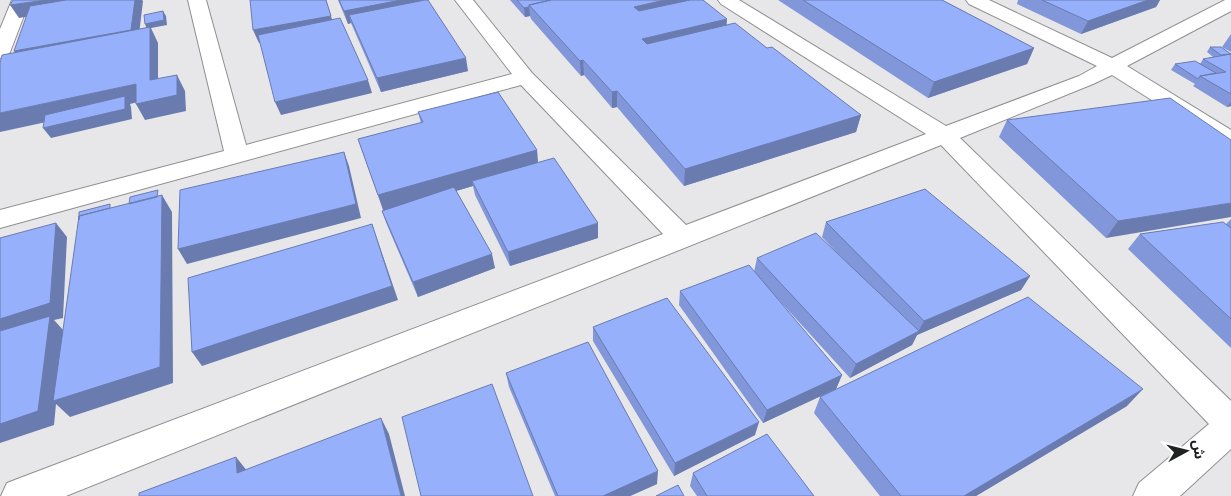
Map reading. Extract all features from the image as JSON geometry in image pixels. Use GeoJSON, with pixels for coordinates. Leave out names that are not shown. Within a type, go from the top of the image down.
{"type":"FeatureCollection","features":[{"type":"Feature","properties":{"kind":"street"},"geometry":{"type":"LineString","coordinates":[[0,52],[20,0]]}},
{"type":"Feature","properties":{"kind":"street"},"geometry":{"type":"LineString","coordinates":[[197,0],[237,155]]}},
{"type":"Feature","properties":{"kind":"street"},"geometry":{"type":"LineString","coordinates":[[464,0],[526,77],[682,237]]}},
{"type":"Feature","properties":{"kind":"street"},"geometry":{"type":"LineString","coordinates":[[727,0],[944,135],[1231,426],[1152,496]]}},
{"type":"Feature","properties":{"kind":"street"},"geometry":{"type":"LineString","coordinates":[[976,0],[1112,66],[1231,140]]}},
{"type":"Feature","properties":{"kind":"street"},"geometry":{"type":"LineString","coordinates":[[20,496],[1086,80],[1231,4]]}},
{"type":"Feature","properties":{"kind":"street"},"geometry":{"type":"LineString","coordinates":[[0,219],[526,77]]}},
{"type":"Feature","properties":{"kind":"building"},"geometry":{"type":"Polygon","coordinates":[[[13,0],[46,0],[10,5],[13,0]]]}},
{"type":"Feature","properties":{"kind":"building"},"geometry":{"type":"Polygon","coordinates":[[[66,0],[135,0],[131,30],[14,51],[30,6],[66,0]]]}},
{"type":"Feature","properties":{"kind":"building"},"geometry":{"type":"Polygon","coordinates":[[[250,0],[326,0],[331,16],[253,30],[250,0]]]}},
{"type":"Feature","properties":{"kind":"building"},"geometry":{"type":"Polygon","coordinates":[[[339,0],[401,0],[344,11],[339,0]]]}},
{"type":"Feature","properties":{"kind":"building"},"geometry":{"type":"Polygon","coordinates":[[[428,0],[466,58],[377,78],[349,15],[428,0]]]}},
{"type":"Feature","properties":{"kind":"building"},"geometry":{"type":"Polygon","coordinates":[[[517,0],[551,0],[524,8],[517,0]]]}},
{"type":"Feature","properties":{"kind":"building"},"geometry":{"type":"Polygon","coordinates":[[[551,0],[665,0],[634,7],[639,11],[690,0],[703,0],[727,19],[642,39],[647,44],[735,23],[767,48],[772,47],[861,115],[685,169],[617,91],[612,92],[583,60],[580,61],[529,5],[551,0]]]}},
{"type":"Feature","properties":{"kind":"building"},"geometry":{"type":"Polygon","coordinates":[[[803,0],[942,0],[1034,48],[934,82],[803,0]]]}},
{"type":"Feature","properties":{"kind":"building"},"geometry":{"type":"Polygon","coordinates":[[[1042,0],[1148,0],[1088,21],[1042,0]]]}},
{"type":"Feature","properties":{"kind":"building"},"geometry":{"type":"Polygon","coordinates":[[[163,11],[164,20],[145,24],[144,15],[163,11]]]}},
{"type":"Feature","properties":{"kind":"building"},"geometry":{"type":"Polygon","coordinates":[[[340,18],[368,80],[275,102],[258,35],[340,18]]]}},
{"type":"Feature","properties":{"kind":"building"},"geometry":{"type":"Polygon","coordinates":[[[150,27],[150,80],[177,75],[177,95],[136,104],[136,84],[0,113],[0,63],[2,55],[150,27]]]}},
{"type":"Feature","properties":{"kind":"building"},"geometry":{"type":"Polygon","coordinates":[[[1210,47],[1221,47],[1231,54],[1221,55],[1210,47]]]}},
{"type":"Feature","properties":{"kind":"building"},"geometry":{"type":"Polygon","coordinates":[[[1231,54],[1231,94],[1200,76],[1226,72],[1203,59],[1231,54]]]}},
{"type":"Feature","properties":{"kind":"building"},"geometry":{"type":"Polygon","coordinates":[[[1195,61],[1216,73],[1200,76],[1198,79],[1175,64],[1195,61]]]}},
{"type":"Feature","properties":{"kind":"building"},"geometry":{"type":"Polygon","coordinates":[[[498,92],[537,150],[378,195],[358,139],[423,122],[418,112],[498,92]]]}},
{"type":"Feature","properties":{"kind":"building"},"geometry":{"type":"Polygon","coordinates":[[[125,96],[125,109],[43,128],[45,115],[125,96]]]}},
{"type":"Feature","properties":{"kind":"building"},"geometry":{"type":"Polygon","coordinates":[[[1170,98],[1231,140],[1231,203],[1118,221],[1007,120],[1170,98]]]}},
{"type":"Feature","properties":{"kind":"building"},"geometry":{"type":"Polygon","coordinates":[[[344,152],[356,204],[178,249],[180,190],[344,152]]]}},
{"type":"Feature","properties":{"kind":"building"},"geometry":{"type":"Polygon","coordinates":[[[554,158],[598,223],[508,252],[472,181],[554,158]]]}},
{"type":"Feature","properties":{"kind":"building"},"geometry":{"type":"Polygon","coordinates":[[[454,187],[492,254],[413,282],[382,211],[454,187]]]}},
{"type":"Feature","properties":{"kind":"building"},"geometry":{"type":"Polygon","coordinates":[[[925,189],[1030,276],[924,321],[826,222],[925,189]]]}},
{"type":"Feature","properties":{"kind":"building"},"geometry":{"type":"Polygon","coordinates":[[[158,190],[157,197],[129,204],[130,197],[158,190]]]}},
{"type":"Feature","properties":{"kind":"building"},"geometry":{"type":"Polygon","coordinates":[[[162,195],[160,367],[53,401],[79,216],[162,195]]]}},
{"type":"Feature","properties":{"kind":"building"},"geometry":{"type":"Polygon","coordinates":[[[110,204],[110,208],[79,216],[79,212],[110,204]]]}},
{"type":"Feature","properties":{"kind":"building"},"geometry":{"type":"Polygon","coordinates":[[[1223,222],[1231,228],[1231,319],[1140,234],[1223,222]]]}},
{"type":"Feature","properties":{"kind":"building"},"geometry":{"type":"Polygon","coordinates":[[[56,223],[50,303],[0,319],[0,238],[56,223]]]}},
{"type":"Feature","properties":{"kind":"building"},"geometry":{"type":"Polygon","coordinates":[[[372,224],[392,286],[192,352],[188,278],[372,224]]]}},
{"type":"Feature","properties":{"kind":"building"},"geometry":{"type":"Polygon","coordinates":[[[816,233],[919,331],[856,364],[757,258],[816,233]]]}},
{"type":"Feature","properties":{"kind":"building"},"geometry":{"type":"Polygon","coordinates":[[[749,265],[842,375],[767,410],[680,291],[749,265]]]}},
{"type":"Feature","properties":{"kind":"building"},"geometry":{"type":"Polygon","coordinates":[[[1028,297],[1143,389],[964,496],[901,496],[820,397],[1028,297]]]}},
{"type":"Feature","properties":{"kind":"building"},"geometry":{"type":"Polygon","coordinates":[[[667,298],[759,422],[675,463],[593,327],[667,298]]]}},
{"type":"Feature","properties":{"kind":"building"},"geometry":{"type":"Polygon","coordinates":[[[50,316],[38,411],[0,424],[0,331],[50,316]]]}},
{"type":"Feature","properties":{"kind":"building"},"geometry":{"type":"Polygon","coordinates":[[[588,342],[658,471],[603,496],[558,496],[506,373],[588,342]]]}},
{"type":"Feature","properties":{"kind":"building"},"geometry":{"type":"Polygon","coordinates":[[[492,384],[533,496],[421,496],[402,417],[492,384]]]}},
{"type":"Feature","properties":{"kind":"building"},"geometry":{"type":"Polygon","coordinates":[[[381,418],[401,496],[139,496],[139,493],[236,457],[237,473],[381,418]]]}},
{"type":"Feature","properties":{"kind":"building"},"geometry":{"type":"Polygon","coordinates":[[[767,434],[814,496],[707,496],[693,473],[767,434]]]}},
{"type":"Feature","properties":{"kind":"building"},"geometry":{"type":"Polygon","coordinates":[[[678,485],[684,496],[656,496],[678,485]]]}}]}
